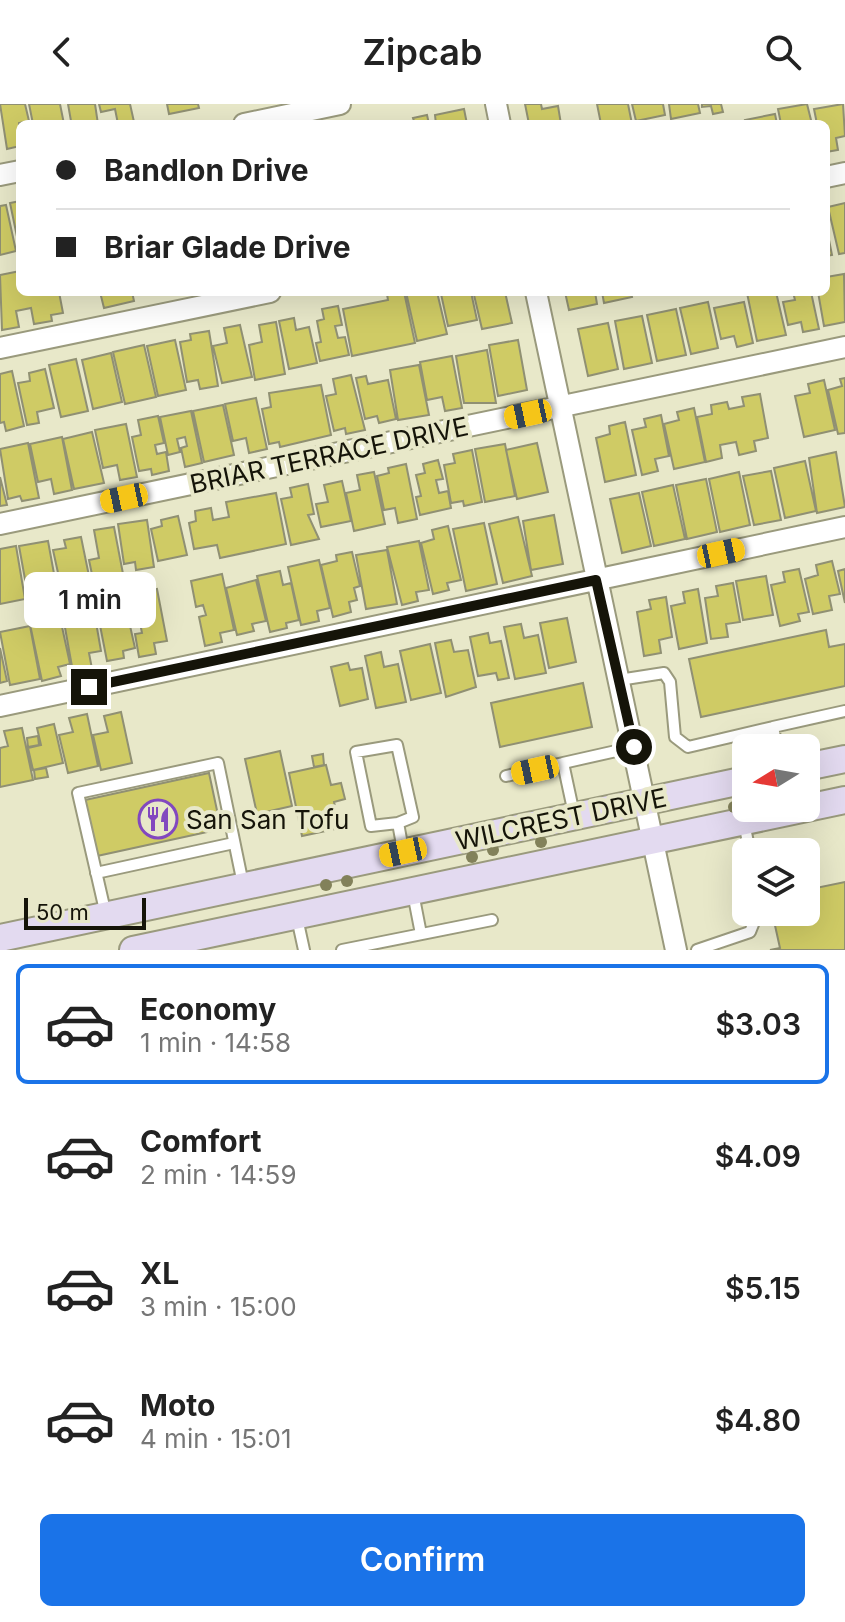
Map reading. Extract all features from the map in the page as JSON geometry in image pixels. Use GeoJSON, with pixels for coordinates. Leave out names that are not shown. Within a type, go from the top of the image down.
{"type":"FeatureCollection","features":[{"type":"Feature","properties":{"kind":"main road"},"geometry":{"type":"LineString","coordinates":[[820,764],[845,759]]}},
{"type":"Feature","properties":{"kind":"main road","name":"WILCREST DRIVE"},"geometry":{"type":"LineString","coordinates":[[0,938],[732,783]]}},
{"type":"Feature","properties":{"kind":"main road","name":"WILCREST DRIVE"},"geometry":{"type":"LineString","coordinates":[[820,805],[845,800]]}},
{"type":"Feature","properties":{"kind":"main road","name":"WILCREST DRIVE"},"geometry":{"type":"LineString","coordinates":[[133,950],[178,945],[296,916],[744,822]]}},
{"type":"Feature","properties":{"kind":"main road"},"geometry":{"type":"LineString","coordinates":[[403,852],[412,891]]}},
{"type":"Feature","properties":{"kind":"main road"},"geometry":{"type":"LineString","coordinates":[[169,903],[178,945]]}},
{"type":"Feature","properties":{"kind":"street"},"geometry":{"type":"LineString","coordinates":[[263,120],[340,104]]}},
{"type":"Feature","properties":{"kind":"street"},"geometry":{"type":"LineString","coordinates":[[0,348],[251,296]]}},
{"type":"Feature","properties":{"kind":"street"},"geometry":{"type":"LineString","coordinates":[[537,296],[676,950]]}},
{"type":"Feature","properties":{"kind":"street","name":"BRIAR TERRACE DRIVE"},"geometry":{"type":"LineString","coordinates":[[0,524],[845,347]]}},
{"type":"Feature","properties":{"kind":"street"},"geometry":{"type":"LineString","coordinates":[[0,706],[845,527]]}},
{"type":"Feature","properties":{"kind":"lane"},"geometry":{"type":"LineString","coordinates":[[619,680],[664,673],[670,682],[675,737],[688,747],[845,711]]}},
{"type":"Feature","properties":{"kind":"lane"},"geometry":{"type":"LineString","coordinates":[[773,727],[774,734]]}},
{"type":"Feature","properties":{"kind":"lane"},"geometry":{"type":"LineString","coordinates":[[397,745],[413,817],[398,823],[371,826],[356,752],[397,745]]}},
{"type":"Feature","properties":{"kind":"lane"},"geometry":{"type":"LineString","coordinates":[[506,776],[634,747]]}},
{"type":"Feature","properties":{"kind":"lane"},"geometry":{"type":"LineString","coordinates":[[106,916],[78,793],[109,786],[218,763],[243,886]]}},
{"type":"Feature","properties":{"kind":"lane"},"geometry":{"type":"LineString","coordinates":[[563,763],[575,816]]}},
{"type":"Feature","properties":{"kind":"lane"},"geometry":{"type":"LineString","coordinates":[[744,822],[747,838]]}},
{"type":"Feature","properties":{"kind":"lane"},"geometry":{"type":"LineString","coordinates":[[398,823],[403,852]]}},
{"type":"Feature","properties":{"kind":"lane"},"geometry":{"type":"LineString","coordinates":[[96,873],[234,843]]}},
{"type":"Feature","properties":{"kind":"lane"},"geometry":{"type":"LineString","coordinates":[[412,891],[421,934]]}},
{"type":"Feature","properties":{"kind":"lane"},"geometry":{"type":"LineString","coordinates":[[296,916],[304,950]]}},
{"type":"Feature","properties":{"kind":"lane"},"geometry":{"type":"LineString","coordinates":[[342,950],[492,920]]}},
{"type":"Feature","properties":{"kind":"lane"},"geometry":{"type":"LineString","coordinates":[[697,950],[750,932],[752,926]]}},
{"type":"Feature","properties":{"kind":"building"},"geometry":{"type":"Polygon","coordinates":[[[0,104],[25,104],[29,120],[16,120],[16,147],[7,149],[0,104]]]}},
{"type":"Feature","properties":{"kind":"building"},"geometry":{"type":"Polygon","coordinates":[[[29,104],[60,104],[63,120],[32,120],[29,104]]]}},
{"type":"Feature","properties":{"kind":"building"},"geometry":{"type":"Polygon","coordinates":[[[68,104],[95,104],[97,120],[71,120],[68,104]]]}},
{"type":"Feature","properties":{"kind":"building"},"geometry":{"type":"Polygon","coordinates":[[[99,104],[130,104],[134,120],[117,120],[115,109],[101,112],[99,104]]]}},
{"type":"Feature","properties":{"kind":"building"},"geometry":{"type":"Polygon","coordinates":[[[167,104],[198,104],[199,108],[169,114],[167,104]]]}},
{"type":"Feature","properties":{"kind":"building"},"geometry":{"type":"Polygon","coordinates":[[[525,104],[541,104],[542,109],[558,106],[560,120],[528,120],[525,104]]]}},
{"type":"Feature","properties":{"kind":"building"},"geometry":{"type":"Polygon","coordinates":[[[597,104],[628,104],[631,120],[600,120],[597,104]]]}},
{"type":"Feature","properties":{"kind":"building"},"geometry":{"type":"Polygon","coordinates":[[[632,104],[663,104],[665,115],[636,120],[632,104]]]}},
{"type":"Feature","properties":{"kind":"building"},"geometry":{"type":"Polygon","coordinates":[[[669,104],[698,104],[700,113],[671,119],[669,104]]]}},
{"type":"Feature","properties":{"kind":"building"},"geometry":{"type":"Polygon","coordinates":[[[702,104],[721,104],[723,112],[713,114],[711,106],[702,107],[702,104]]]}},
{"type":"Feature","properties":{"kind":"building"},"geometry":{"type":"Polygon","coordinates":[[[807,104],[811,120],[780,120],[778,109],[807,104]]]}},
{"type":"Feature","properties":{"kind":"building"},"geometry":{"type":"Polygon","coordinates":[[[843,104],[845,136],[836,138],[838,150],[830,151],[830,120],[816,120],[814,109],[843,104]]]}},
{"type":"Feature","properties":{"kind":"building"},"geometry":{"type":"Polygon","coordinates":[[[464,109],[466,120],[436,120],[435,115],[464,109]]]}},
{"type":"Feature","properties":{"kind":"building"},"geometry":{"type":"Polygon","coordinates":[[[775,114],[776,120],[745,120],[775,114]]]}},
{"type":"Feature","properties":{"kind":"building"},"geometry":{"type":"Polygon","coordinates":[[[427,115],[428,120],[414,120],[427,115]]]}},
{"type":"Feature","properties":{"kind":"building"},"geometry":{"type":"Polygon","coordinates":[[[16,202],[16,232],[10,203],[16,202]]]}},
{"type":"Feature","properties":{"kind":"building"},"geometry":{"type":"Polygon","coordinates":[[[845,203],[845,253],[839,254],[830,207],[845,203]]]}},
{"type":"Feature","properties":{"kind":"building"},"geometry":{"type":"Polygon","coordinates":[[[6,205],[16,251],[0,255],[0,206],[6,205]]]}},
{"type":"Feature","properties":{"kind":"building"},"geometry":{"type":"Polygon","coordinates":[[[16,272],[16,296],[60,296],[63,313],[51,315],[52,321],[34,324],[31,308],[16,311],[19,327],[2,330],[0,275],[16,272]]]}},
{"type":"Feature","properties":{"kind":"building"},"geometry":{"type":"Polygon","coordinates":[[[844,274],[845,322],[824,326],[819,296],[830,296],[830,276],[844,274]]]}},
{"type":"Feature","properties":{"kind":"building"},"geometry":{"type":"Polygon","coordinates":[[[101,296],[133,296],[134,301],[104,308],[101,296]]]}},
{"type":"Feature","properties":{"kind":"building"},"geometry":{"type":"Polygon","coordinates":[[[387,296],[405,296],[415,343],[352,356],[343,309],[388,300],[387,296]]]}},
{"type":"Feature","properties":{"kind":"building"},"geometry":{"type":"Polygon","coordinates":[[[407,296],[438,296],[447,334],[417,341],[407,296]]]}},
{"type":"Feature","properties":{"kind":"building"},"geometry":{"type":"Polygon","coordinates":[[[441,296],[472,296],[477,320],[448,326],[441,296]]]}},
{"type":"Feature","properties":{"kind":"building"},"geometry":{"type":"Polygon","coordinates":[[[474,296],[506,296],[512,323],[482,329],[474,296]]]}},
{"type":"Feature","properties":{"kind":"building"},"geometry":{"type":"Polygon","coordinates":[[[566,296],[596,296],[597,304],[569,310],[566,296]]]}},
{"type":"Feature","properties":{"kind":"building"},"geometry":{"type":"Polygon","coordinates":[[[603,296],[632,296],[632,297],[604,303],[603,296]]]}},
{"type":"Feature","properties":{"kind":"building"},"geometry":{"type":"Polygon","coordinates":[[[748,296],[777,296],[786,335],[757,341],[748,296]]]}},
{"type":"Feature","properties":{"kind":"building"},"geometry":{"type":"Polygon","coordinates":[[[794,296],[812,296],[819,329],[803,332],[801,322],[788,325],[783,302],[795,300],[794,296]]]}},
{"type":"Feature","properties":{"kind":"building"},"geometry":{"type":"Polygon","coordinates":[[[708,302],[718,348],[691,354],[680,308],[708,302]]]}},
{"type":"Feature","properties":{"kind":"building"},"geometry":{"type":"Polygon","coordinates":[[[744,302],[753,343],[737,347],[734,336],[721,339],[714,308],[744,302]]]}},
{"type":"Feature","properties":{"kind":"building"},"geometry":{"type":"Polygon","coordinates":[[[338,306],[342,325],[335,326],[338,338],[345,337],[349,355],[320,361],[316,343],[321,342],[317,321],[324,319],[322,309],[338,306]]]}},
{"type":"Feature","properties":{"kind":"building"},"geometry":{"type":"Polygon","coordinates":[[[676,309],[686,355],[657,361],[647,315],[676,309]]]}},
{"type":"Feature","properties":{"kind":"building"},"geometry":{"type":"Polygon","coordinates":[[[642,316],[652,363],[624,369],[615,321],[642,316]]]}},
{"type":"Feature","properties":{"kind":"building"},"geometry":{"type":"Polygon","coordinates":[[[294,318],[296,330],[309,327],[317,363],[289,369],[279,321],[294,318]]]}},
{"type":"Feature","properties":{"kind":"building"},"geometry":{"type":"Polygon","coordinates":[[[276,322],[285,374],[255,380],[249,345],[262,342],[259,325],[276,322]]]}},
{"type":"Feature","properties":{"kind":"building"},"geometry":{"type":"Polygon","coordinates":[[[608,323],[618,369],[588,376],[578,329],[608,323]]]}},
{"type":"Feature","properties":{"kind":"building"},"geometry":{"type":"Polygon","coordinates":[[[240,325],[252,377],[222,383],[213,346],[227,343],[224,328],[240,325]]]}},
{"type":"Feature","properties":{"kind":"building"},"geometry":{"type":"Polygon","coordinates":[[[209,331],[218,386],[200,389],[198,380],[187,382],[180,342],[191,340],[190,334],[209,331]]]}},
{"type":"Feature","properties":{"kind":"building"},"geometry":{"type":"Polygon","coordinates":[[[175,340],[186,390],[158,396],[147,346],[175,340]]]}},
{"type":"Feature","properties":{"kind":"building"},"geometry":{"type":"Polygon","coordinates":[[[518,340],[527,390],[498,396],[489,345],[518,340]]]}},
{"type":"Feature","properties":{"kind":"building"},"geometry":{"type":"Polygon","coordinates":[[[144,345],[156,397],[125,404],[113,352],[144,345]]]}},
{"type":"Feature","properties":{"kind":"building"},"geometry":{"type":"Polygon","coordinates":[[[487,350],[496,403],[464,403],[456,356],[487,350]]]}},
{"type":"Feature","properties":{"kind":"building"},"geometry":{"type":"Polygon","coordinates":[[[111,353],[122,402],[93,409],[82,360],[111,353]]]}},
{"type":"Feature","properties":{"kind":"building"},"geometry":{"type":"Polygon","coordinates":[[[452,356],[462,408],[445,411],[442,397],[427,400],[420,362],[452,356]]]}},
{"type":"Feature","properties":{"kind":"building"},"geometry":{"type":"Polygon","coordinates":[[[76,359],[88,411],[61,417],[49,365],[76,359]]]}},
{"type":"Feature","properties":{"kind":"building"},"geometry":{"type":"Polygon","coordinates":[[[419,365],[429,415],[398,420],[390,370],[419,365]]]}},
{"type":"Feature","properties":{"kind":"building"},"geometry":{"type":"Polygon","coordinates":[[[45,369],[54,408],[37,412],[39,423],[27,425],[18,383],[30,381],[29,373],[45,369]]]}},
{"type":"Feature","properties":{"kind":"building"},"geometry":{"type":"Polygon","coordinates":[[[12,371],[24,426],[6,431],[4,422],[0,423],[0,374],[12,371]]]}},
{"type":"Feature","properties":{"kind":"building"},"geometry":{"type":"Polygon","coordinates":[[[351,375],[365,430],[346,434],[345,428],[334,431],[326,396],[336,394],[333,379],[351,375]]]}},
{"type":"Feature","properties":{"kind":"building"},"geometry":{"type":"Polygon","coordinates":[[[366,376],[368,384],[388,380],[396,419],[379,423],[377,416],[365,419],[356,378],[366,376]]]}},
{"type":"Feature","properties":{"kind":"building"},"geometry":{"type":"Polygon","coordinates":[[[845,378],[845,433],[838,434],[828,390],[842,386],[840,379],[845,378]]]}},
{"type":"Feature","properties":{"kind":"building"},"geometry":{"type":"Polygon","coordinates":[[[824,380],[835,430],[804,437],[795,396],[810,393],[808,384],[824,380]]]}},
{"type":"Feature","properties":{"kind":"building"},"geometry":{"type":"Polygon","coordinates":[[[321,385],[331,435],[280,447],[279,442],[269,444],[262,409],[271,407],[269,393],[321,385]]]}},
{"type":"Feature","properties":{"kind":"building"},"geometry":{"type":"Polygon","coordinates":[[[760,394],[768,438],[754,441],[756,451],[739,455],[736,442],[720,445],[722,458],[706,462],[697,417],[712,414],[711,405],[727,402],[729,409],[744,406],[742,397],[760,394]]]}},
{"type":"Feature","properties":{"kind":"building"},"geometry":{"type":"Polygon","coordinates":[[[256,398],[267,449],[249,453],[246,438],[233,441],[225,404],[256,398]]]}},
{"type":"Feature","properties":{"kind":"building"},"geometry":{"type":"Polygon","coordinates":[[[223,405],[234,455],[204,462],[193,411],[223,405]]]}},
{"type":"Feature","properties":{"kind":"building"},"geometry":{"type":"Polygon","coordinates":[[[694,408],[705,462],[674,469],[664,424],[679,420],[677,412],[694,408]]]}},
{"type":"Feature","properties":{"kind":"building"},"geometry":{"type":"Polygon","coordinates":[[[191,411],[202,463],[185,467],[181,448],[187,446],[185,437],[177,439],[180,452],[168,455],[160,417],[191,411]]]}},
{"type":"Feature","properties":{"kind":"building"},"geometry":{"type":"Polygon","coordinates":[[[661,415],[669,456],[655,459],[658,471],[642,475],[632,430],[646,427],[644,419],[661,415]]]}},
{"type":"Feature","properties":{"kind":"building"},"geometry":{"type":"Polygon","coordinates":[[[158,416],[164,443],[155,445],[157,454],[166,452],[169,471],[152,475],[151,469],[139,471],[132,437],[141,435],[138,420],[158,416]]]}},
{"type":"Feature","properties":{"kind":"building"},"geometry":{"type":"Polygon","coordinates":[[[625,422],[636,475],[605,482],[596,438],[610,434],[609,426],[625,422]]]}},
{"type":"Feature","properties":{"kind":"building"},"geometry":{"type":"Polygon","coordinates":[[[126,424],[137,477],[120,480],[117,465],[103,468],[95,430],[126,424]]]}},
{"type":"Feature","properties":{"kind":"building"},"geometry":{"type":"Polygon","coordinates":[[[92,432],[104,483],[74,489],[63,439],[92,432]]]}},
{"type":"Feature","properties":{"kind":"building"},"geometry":{"type":"Polygon","coordinates":[[[62,437],[72,490],[54,494],[51,479],[38,482],[30,444],[62,437]]]}},
{"type":"Feature","properties":{"kind":"building"},"geometry":{"type":"Polygon","coordinates":[[[28,443],[39,498],[22,501],[20,496],[8,499],[0,449],[28,443]]]}},
{"type":"Feature","properties":{"kind":"building"},"geometry":{"type":"Polygon","coordinates":[[[537,443],[548,492],[517,499],[506,450],[537,443]]]}},
{"type":"Feature","properties":{"kind":"building"},"geometry":{"type":"Polygon","coordinates":[[[505,444],[515,496],[485,502],[475,449],[505,444]]]}},
{"type":"Feature","properties":{"kind":"building"},"geometry":{"type":"Polygon","coordinates":[[[472,450],[482,502],[464,506],[463,501],[451,503],[444,465],[455,463],[453,454],[472,450]]]}},
{"type":"Feature","properties":{"kind":"building"},"geometry":{"type":"Polygon","coordinates":[[[836,452],[845,507],[817,513],[809,458],[836,452]]]}},
{"type":"Feature","properties":{"kind":"building"},"geometry":{"type":"Polygon","coordinates":[[[438,460],[443,479],[436,480],[439,493],[448,491],[451,508],[420,515],[416,497],[421,496],[416,475],[425,473],[423,464],[438,460]]]}},
{"type":"Feature","properties":{"kind":"building"},"geometry":{"type":"Polygon","coordinates":[[[805,461],[816,511],[785,518],[774,468],[805,461]]]}},
{"type":"Feature","properties":{"kind":"building"},"geometry":{"type":"Polygon","coordinates":[[[406,464],[417,519],[398,523],[395,508],[384,510],[377,476],[389,473],[388,468],[406,464]]]}},
{"type":"Feature","properties":{"kind":"building"},"geometry":{"type":"Polygon","coordinates":[[[771,471],[781,520],[754,525],[743,476],[771,471]]]}},
{"type":"Feature","properties":{"kind":"building"},"geometry":{"type":"Polygon","coordinates":[[[374,472],[385,524],[354,531],[346,493],[360,490],[357,475],[374,472]]]}},
{"type":"Feature","properties":{"kind":"building"},"geometry":{"type":"Polygon","coordinates":[[[739,472],[750,525],[720,532],[709,479],[739,472]]]}},
{"type":"Feature","properties":{"kind":"building"},"geometry":{"type":"Polygon","coordinates":[[[0,477],[7,505],[0,506],[0,477]]]}},
{"type":"Feature","properties":{"kind":"building"},"geometry":{"type":"Polygon","coordinates":[[[706,479],[717,532],[687,539],[676,485],[706,479]]]}},
{"type":"Feature","properties":{"kind":"building"},"geometry":{"type":"Polygon","coordinates":[[[342,481],[351,521],[321,527],[316,504],[328,502],[324,485],[342,481]]]}},
{"type":"Feature","properties":{"kind":"building"},"geometry":{"type":"Polygon","coordinates":[[[308,484],[314,514],[308,515],[319,539],[291,545],[281,499],[292,497],[290,488],[308,484]]]}},
{"type":"Feature","properties":{"kind":"building"},"geometry":{"type":"Polygon","coordinates":[[[673,485],[685,539],[654,546],[642,492],[673,485]]]}},
{"type":"Feature","properties":{"kind":"building"},"geometry":{"type":"Polygon","coordinates":[[[276,493],[286,544],[220,558],[217,545],[194,549],[189,523],[196,521],[195,511],[211,508],[213,520],[229,517],[226,502],[276,493]]]}},
{"type":"Feature","properties":{"kind":"building"},"geometry":{"type":"Polygon","coordinates":[[[639,493],[651,546],[622,553],[610,499],[639,493]]]}},
{"type":"Feature","properties":{"kind":"building"},"geometry":{"type":"Polygon","coordinates":[[[554,515],[563,564],[531,570],[523,521],[554,515]]]}},
{"type":"Feature","properties":{"kind":"building"},"geometry":{"type":"Polygon","coordinates":[[[178,516],[187,555],[158,561],[151,529],[162,526],[161,520],[178,516]]]}},
{"type":"Feature","properties":{"kind":"building"},"geometry":{"type":"Polygon","coordinates":[[[518,517],[532,576],[503,583],[489,524],[518,517]]]}},
{"type":"Feature","properties":{"kind":"building"},"geometry":{"type":"Polygon","coordinates":[[[147,520],[154,567],[136,570],[135,562],[124,564],[118,524],[147,520]]]}},
{"type":"Feature","properties":{"kind":"building"},"geometry":{"type":"Polygon","coordinates":[[[484,523],[497,584],[466,591],[453,529],[484,523]]]}},
{"type":"Feature","properties":{"kind":"building"},"geometry":{"type":"Polygon","coordinates":[[[448,526],[461,580],[447,583],[449,590],[433,594],[421,543],[434,539],[432,530],[448,526]]]}},
{"type":"Feature","properties":{"kind":"building"},"geometry":{"type":"Polygon","coordinates":[[[114,527],[124,579],[94,584],[89,560],[99,558],[94,530],[114,527]]]}},
{"type":"Feature","properties":{"kind":"building"},"geometry":{"type":"Polygon","coordinates":[[[81,537],[89,576],[60,582],[53,550],[66,548],[64,540],[81,537]]]}},
{"type":"Feature","properties":{"kind":"building"},"geometry":{"type":"Polygon","coordinates":[[[48,541],[57,590],[28,596],[19,546],[48,541]]]}},
{"type":"Feature","properties":{"kind":"building"},"geometry":{"type":"Polygon","coordinates":[[[419,541],[429,590],[416,592],[418,601],[402,605],[387,547],[419,541]]]}},
{"type":"Feature","properties":{"kind":"building"},"geometry":{"type":"Polygon","coordinates":[[[16,546],[25,599],[0,604],[0,549],[16,546]]]}},
{"type":"Feature","properties":{"kind":"building"},"geometry":{"type":"Polygon","coordinates":[[[387,550],[397,604],[366,609],[356,555],[387,550]]]}},
{"type":"Feature","properties":{"kind":"building"},"geometry":{"type":"Polygon","coordinates":[[[352,552],[360,586],[354,588],[357,600],[349,602],[351,612],[333,617],[321,565],[337,561],[336,555],[352,552]]]}},
{"type":"Feature","properties":{"kind":"building"},"geometry":{"type":"Polygon","coordinates":[[[319,560],[330,608],[317,611],[319,621],[301,625],[288,567],[319,560]]]}},
{"type":"Feature","properties":{"kind":"building"},"geometry":{"type":"Polygon","coordinates":[[[832,561],[840,594],[829,596],[832,610],[813,614],[805,579],[818,575],[816,565],[832,561]]]}},
{"type":"Feature","properties":{"kind":"building"},"geometry":{"type":"Polygon","coordinates":[[[799,569],[809,612],[798,614],[800,621],[780,626],[771,585],[785,582],[783,572],[799,569]]]}},
{"type":"Feature","properties":{"kind":"building"},"geometry":{"type":"Polygon","coordinates":[[[845,569],[845,603],[838,571],[845,569]]]}},
{"type":"Feature","properties":{"kind":"building"},"geometry":{"type":"Polygon","coordinates":[[[280,571],[283,585],[291,583],[299,620],[286,623],[287,628],[270,632],[257,576],[280,571]]]}},
{"type":"Feature","properties":{"kind":"building"},"geometry":{"type":"Polygon","coordinates":[[[222,574],[234,630],[220,633],[222,642],[205,646],[199,617],[206,615],[203,605],[196,607],[191,581],[222,574]]]}},
{"type":"Feature","properties":{"kind":"building"},"geometry":{"type":"Polygon","coordinates":[[[766,576],[773,615],[743,620],[736,581],[766,576]]]}},
{"type":"Feature","properties":{"kind":"building"},"geometry":{"type":"Polygon","coordinates":[[[256,580],[266,621],[252,624],[254,631],[237,635],[226,588],[256,580]]]}},
{"type":"Feature","properties":{"kind":"building"},"geometry":{"type":"Polygon","coordinates":[[[733,583],[740,622],[726,624],[728,637],[711,639],[705,598],[718,596],[716,586],[733,583]]]}},
{"type":"Feature","properties":{"kind":"building"},"geometry":{"type":"Polygon","coordinates":[[[157,589],[167,641],[154,643],[156,654],[139,657],[135,634],[142,633],[139,618],[129,620],[124,595],[157,589]]]}},
{"type":"Feature","properties":{"kind":"building"},"geometry":{"type":"Polygon","coordinates":[[[698,589],[707,643],[679,649],[671,606],[685,603],[683,592],[698,589]]]}},
{"type":"Feature","properties":{"kind":"building"},"geometry":{"type":"Polygon","coordinates":[[[666,597],[672,637],[659,640],[661,653],[644,656],[637,612],[651,609],[649,600],[666,597]]]}},
{"type":"Feature","properties":{"kind":"building"},"geometry":{"type":"Polygon","coordinates":[[[124,599],[135,648],[123,651],[124,658],[107,661],[96,605],[124,599]]]}},
{"type":"Feature","properties":{"kind":"building"},"geometry":{"type":"Polygon","coordinates":[[[93,605],[101,651],[89,653],[92,669],[73,672],[62,611],[93,605]]]}},
{"type":"Feature","properties":{"kind":"building"},"geometry":{"type":"Polygon","coordinates":[[[58,608],[70,664],[58,667],[61,676],[42,681],[28,615],[58,608]]]}},
{"type":"Feature","properties":{"kind":"building"},"geometry":{"type":"Polygon","coordinates":[[[567,618],[576,662],[549,668],[540,623],[567,618]]]}},
{"type":"Feature","properties":{"kind":"building"},"geometry":{"type":"Polygon","coordinates":[[[521,624],[524,638],[538,635],[546,673],[515,679],[504,627],[521,624]]]}},
{"type":"Feature","properties":{"kind":"building"},"geometry":{"type":"Polygon","coordinates":[[[30,626],[40,679],[10,685],[0,632],[30,626]]]}},
{"type":"Feature","properties":{"kind":"building"},"geometry":{"type":"Polygon","coordinates":[[[826,630],[829,647],[845,644],[845,686],[701,717],[689,659],[826,630]]]}},
{"type":"Feature","properties":{"kind":"building"},"geometry":{"type":"Polygon","coordinates":[[[488,633],[490,643],[501,641],[509,678],[498,680],[496,673],[478,676],[470,637],[488,633]]]}},
{"type":"Feature","properties":{"kind":"building"},"geometry":{"type":"Polygon","coordinates":[[[451,640],[454,652],[468,650],[476,687],[446,697],[435,643],[451,640]]]}},
{"type":"Feature","properties":{"kind":"building"},"geometry":{"type":"Polygon","coordinates":[[[430,644],[441,693],[411,700],[400,651],[430,644]]]}},
{"type":"Feature","properties":{"kind":"building"},"geometry":{"type":"Polygon","coordinates":[[[0,648],[7,681],[0,683],[0,648]]]}},
{"type":"Feature","properties":{"kind":"building"},"geometry":{"type":"Polygon","coordinates":[[[381,652],[384,667],[398,664],[406,702],[376,708],[365,656],[381,652]]]}},
{"type":"Feature","properties":{"kind":"building"},"geometry":{"type":"Polygon","coordinates":[[[348,663],[350,670],[362,668],[368,699],[340,706],[331,667],[348,663]]]}},
{"type":"Feature","properties":{"kind":"building"},"geometry":{"type":"Polygon","coordinates":[[[583,683],[592,727],[500,747],[491,703],[583,683]]]}},
{"type":"Feature","properties":{"kind":"building"},"geometry":{"type":"Polygon","coordinates":[[[121,712],[132,763],[101,770],[93,735],[108,732],[104,716],[121,712]]]}},
{"type":"Feature","properties":{"kind":"building"},"geometry":{"type":"Polygon","coordinates":[[[87,714],[98,766],[68,773],[59,735],[73,732],[69,718],[87,714]]]}},
{"type":"Feature","properties":{"kind":"building"},"geometry":{"type":"Polygon","coordinates":[[[54,724],[63,763],[33,770],[28,748],[41,745],[37,728],[54,724]]]}},
{"type":"Feature","properties":{"kind":"building"},"geometry":{"type":"Polygon","coordinates":[[[22,728],[33,780],[0,787],[0,748],[8,746],[4,731],[22,728]]]}},
{"type":"Feature","properties":{"kind":"building"},"geometry":{"type":"Polygon","coordinates":[[[38,736],[39,745],[28,747],[27,738],[38,736]]]}},
{"type":"Feature","properties":{"kind":"building"},"geometry":{"type":"Polygon","coordinates":[[[280,751],[292,806],[257,814],[245,759],[280,751]]]}},
{"type":"Feature","properties":{"kind":"building"},"geometry":{"type":"Polygon","coordinates":[[[323,754],[324,765],[314,767],[312,756],[323,754]]]}},
{"type":"Feature","properties":{"kind":"building"},"geometry":{"type":"Polygon","coordinates":[[[326,765],[331,785],[341,783],[345,799],[334,802],[340,828],[302,836],[289,773],[326,765]]]}},
{"type":"Feature","properties":{"kind":"building"},"geometry":{"type":"Polygon","coordinates":[[[46,768],[48,777],[35,779],[34,770],[46,768]]]}},
{"type":"Feature","properties":{"kind":"building"},"geometry":{"type":"Polygon","coordinates":[[[209,773],[221,829],[97,856],[85,800],[209,773]]]}},
{"type":"Feature","properties":{"kind":"building"},"geometry":{"type":"Polygon","coordinates":[[[845,882],[845,950],[770,950],[780,948],[775,926],[820,926],[820,887],[845,882]]]}},
{"type":"Feature","properties":{"kind":"place","name":"San San Tofu"},"geometry":{"type":"Point","coordinates":[158,819]}},
{"type":"Feature","properties":{"kind":"route"},"geometry":{"type":"LineString","coordinates":[[89,687],[596,580],[634,747]]}}]}
